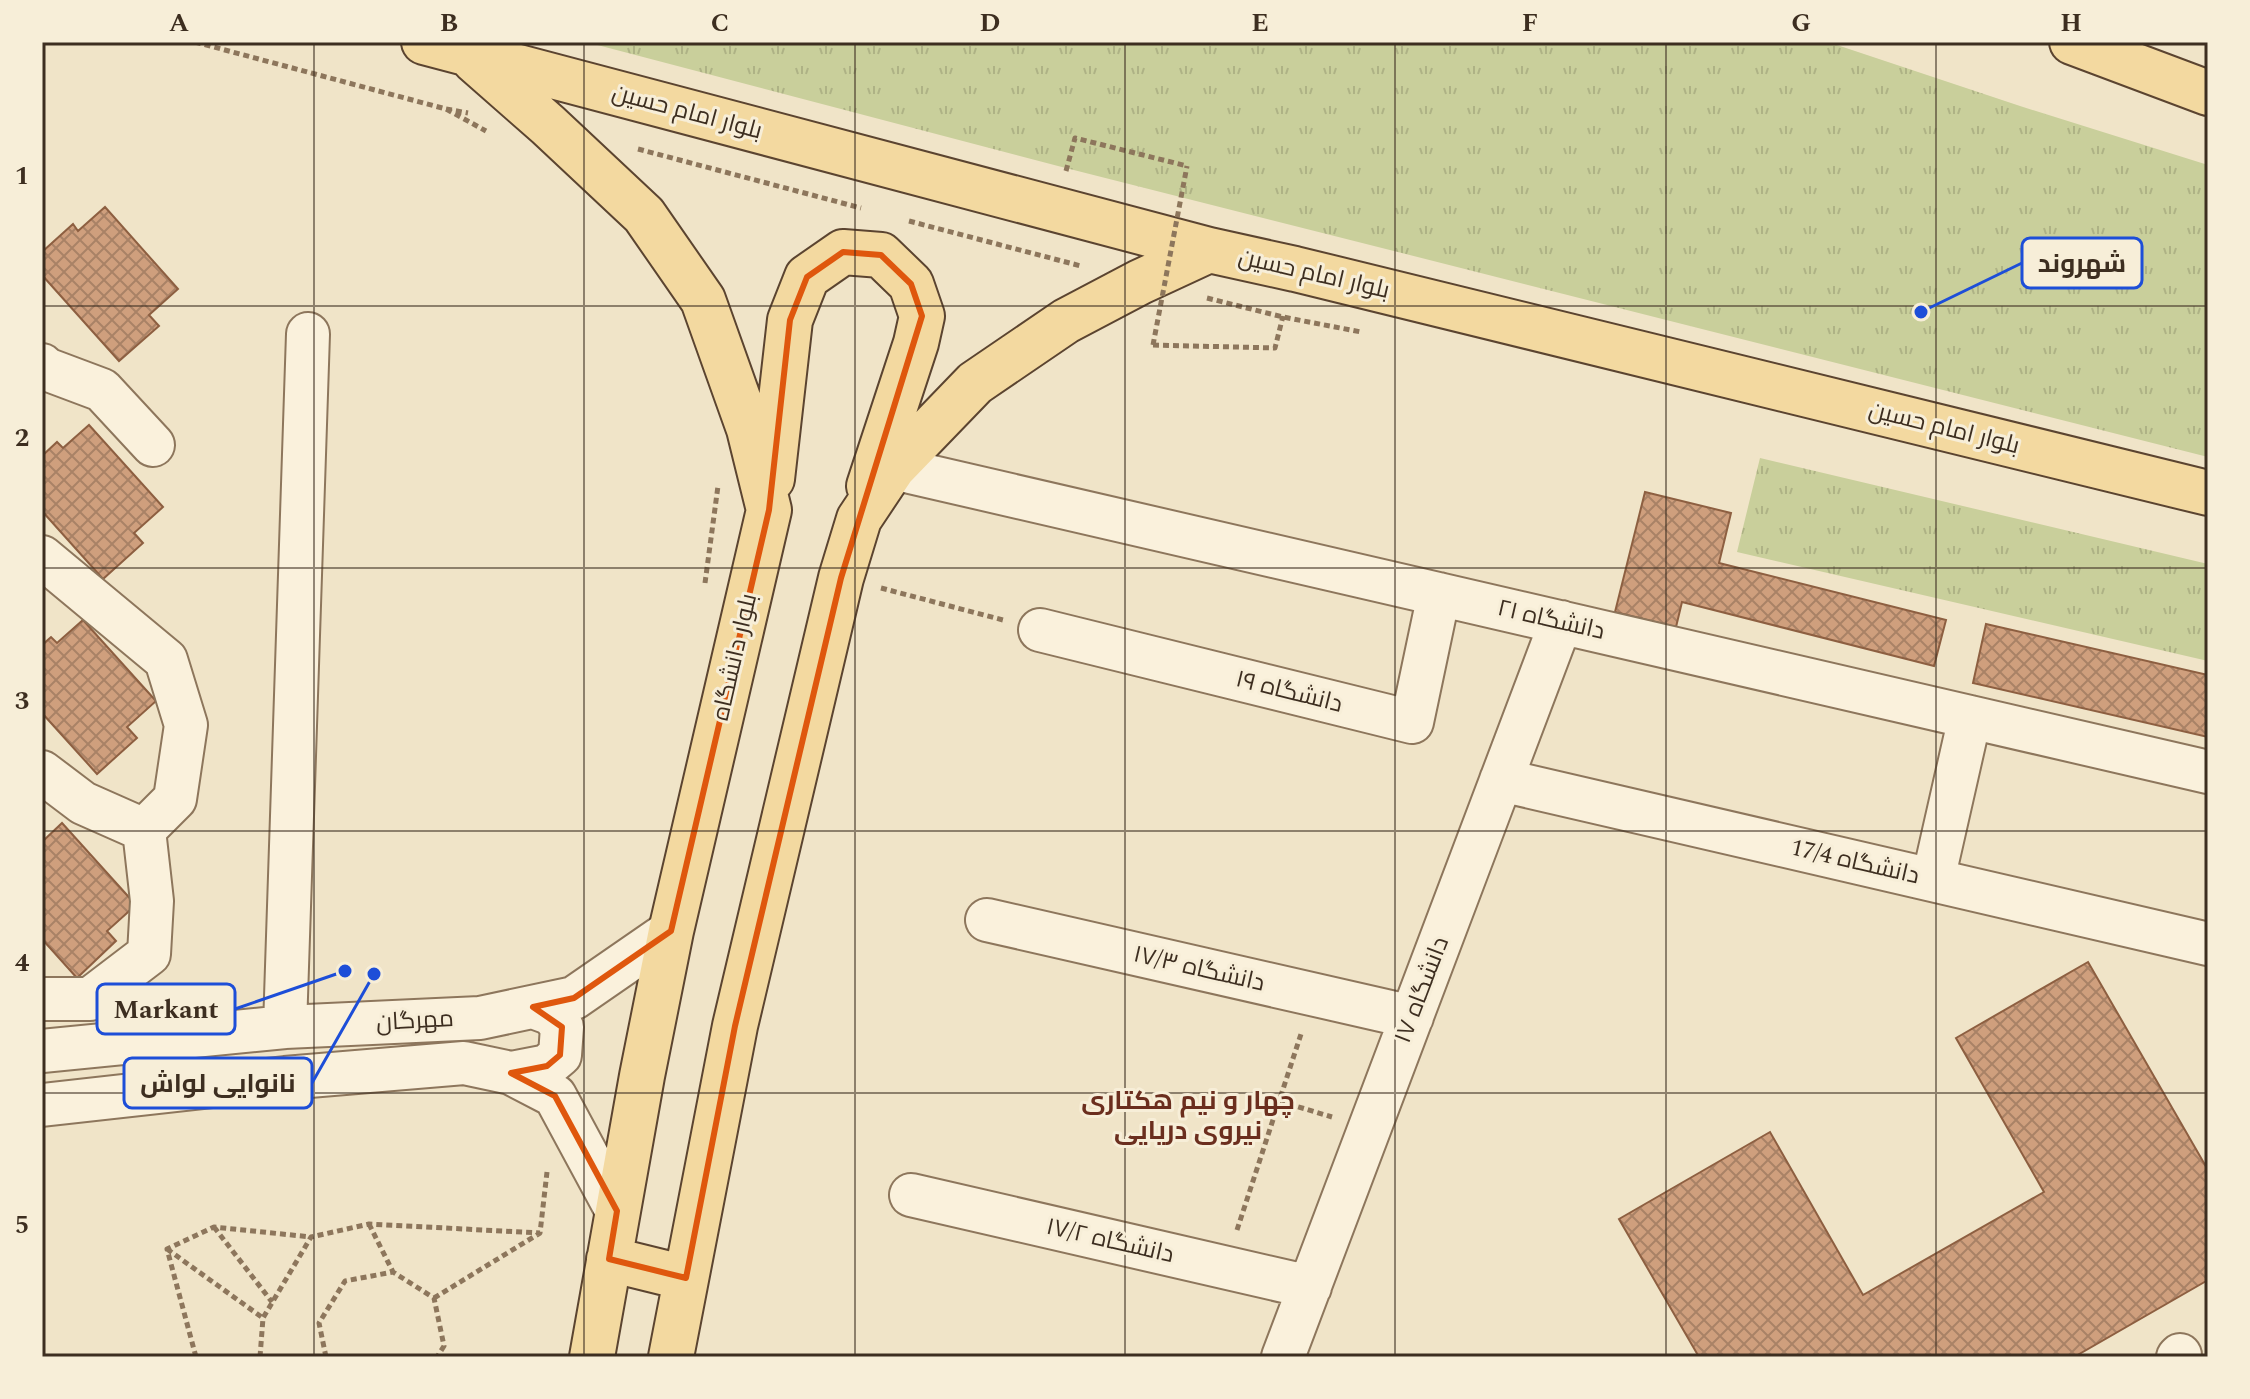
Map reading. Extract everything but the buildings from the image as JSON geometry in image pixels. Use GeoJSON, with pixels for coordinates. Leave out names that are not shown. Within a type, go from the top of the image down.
{"type":"FeatureCollection","features":[{"type":"Feature","properties":{"kind":"main road","name":"بلوار امام حسین"},"geometry":{"type":"LineString","coordinates":[[424,42],[1209,250],[2208,493]]}},
{"type":"Feature","properties":{"kind":"main road"},"geometry":{"type":"LineString","coordinates":[[2072,42],[2208,93]]}},
{"type":"Feature","properties":{"kind":"main road","name":"بلوار دانشگاه"},"geometry":{"type":"LineString","coordinates":[[466,53],[644,215],[703,300],[749,429],[769,510],[671,931],[592,1357]]}},
{"type":"Feature","properties":{"kind":"main road"},"geometry":{"type":"LineString","coordinates":[[859,519],[893,468],[975,383],[1066,321],[1209,250]]}},
{"type":"Feature","properties":{"kind":"main road"},"geometry":{"type":"LineString","coordinates":[[671,1357],[735,1026],[841,578],[922,316],[911,284],[881,255],[843,252],[807,277],[790,320],[769,510]]}},
{"type":"Feature","properties":{"kind":"main road"},"geometry":{"type":"LineString","coordinates":[[609,1259],[686,1278]]}},
{"type":"Feature","properties":{"kind":"street"},"geometry":{"type":"LineString","coordinates":[[285,1027],[308,334]]}},
{"type":"Feature","properties":{"kind":"street"},"geometry":{"type":"LineString","coordinates":[[42,365],[102,390],[153,445]]}},
{"type":"Feature","properties":{"kind":"street","name":"دانشگاه ۲۱"},"geometry":{"type":"LineString","coordinates":[[893,468],[2208,772]]}},
{"type":"Feature","properties":{"kind":"street"},"geometry":{"type":"LineString","coordinates":[[42,557],[166,660],[186,725],[175,799],[144,830]]}},
{"type":"Feature","properties":{"kind":"street","name":"دانشگاه ۱۹"},"geometry":{"type":"LineString","coordinates":[[1040,630],[1412,722],[1439,594]]}},
{"type":"Feature","properties":{"kind":"street","name":"دانشگاه ۱۷"},"geometry":{"type":"LineString","coordinates":[[1283,1357],[1561,622]]}},
{"type":"Feature","properties":{"kind":"street"},"geometry":{"type":"LineString","coordinates":[[1933,880],[1970,717]]}},
{"type":"Feature","properties":{"kind":"street"},"geometry":{"type":"LineString","coordinates":[[42,772],[83,803],[144,830]]}},
{"type":"Feature","properties":{"kind":"street","name":"دانشگاه 17/4"},"geometry":{"type":"LineString","coordinates":[[1501,780],[2208,944]]}},
{"type":"Feature","properties":{"kind":"street"},"geometry":{"type":"LineString","coordinates":[[42,999],[90,999],[149,954],[152,901],[144,830]]}},
{"type":"Feature","properties":{"kind":"street","name":"دانشگاه ۱۷/۳"},"geometry":{"type":"LineString","coordinates":[[987,920],[1412,1017]]}},
{"type":"Feature","properties":{"kind":"street","name":"مهرگان"},"geometry":{"type":"LineString","coordinates":[[42,1051],[285,1027],[480,1018],[574,998],[671,931]]}},
{"type":"Feature","properties":{"kind":"street"},"geometry":{"type":"LineString","coordinates":[[511,1073],[547,1066],[560,1055],[562,1027],[552,1014],[533,1007]]}},
{"type":"Feature","properties":{"kind":"street","name":"مهرگان"},"geometry":{"type":"LineString","coordinates":[[42,1105],[285,1078],[464,1063],[511,1073],[555,1096]]}},
{"type":"Feature","properties":{"kind":"street"},"geometry":{"type":"LineString","coordinates":[[555,1096],[617,1211]]}},
{"type":"Feature","properties":{"kind":"street","name":"دانشگاه ۱۷/۲"},"geometry":{"type":"LineString","coordinates":[[911,1195],[1310,1287]]}},
{"type":"Feature","properties":{"kind":"path"},"geometry":{"type":"LineString","coordinates":[[195,42],[446,109],[497,136]]}},
{"type":"Feature","properties":{"kind":"path"},"geometry":{"type":"LineString","coordinates":[[1075,138],[1187,166],[1153,345],[1275,348]]}},
{"type":"Feature","properties":{"kind":"path"},"geometry":{"type":"LineString","coordinates":[[705,584],[719,475]]}},
{"type":"Feature","properties":{"kind":"path"},"geometry":{"type":"LineString","coordinates":[[841,578],[1040,630]]}},
{"type":"Feature","properties":{"kind":"path"},"geometry":{"type":"LineString","coordinates":[[1225,1267],[1313,995]]}},
{"type":"Feature","properties":{"kind":"path"},"geometry":{"type":"LineString","coordinates":[[540,1233],[555,1096]]}},
{"type":"Feature","properties":{"kind":"path"},"geometry":{"type":"LineString","coordinates":[[1279,1101],[1370,1129]]}},
{"type":"Feature","properties":{"kind":"path"},"geometry":{"type":"LineString","coordinates":[[167,1249],[214,1227],[311,1237],[369,1224],[540,1233]]}},
{"type":"Feature","properties":{"kind":"path"},"geometry":{"type":"LineString","coordinates":[[369,1224],[393,1272],[434,1298],[444,1346],[437,1357]]}},
{"type":"Feature","properties":{"kind":"path"},"geometry":{"type":"LineString","coordinates":[[214,1227],[272,1302]]}},
{"type":"Feature","properties":{"kind":"path"},"geometry":{"type":"LineString","coordinates":[[434,1298],[540,1233]]}},
{"type":"Feature","properties":{"kind":"path"},"geometry":{"type":"LineString","coordinates":[[260,1357],[263,1318],[311,1237]]}},
{"type":"Feature","properties":{"kind":"path"},"geometry":{"type":"LineString","coordinates":[[167,1249],[263,1318]]}},
{"type":"Feature","properties":{"kind":"path"},"geometry":{"type":"LineString","coordinates":[[167,1249],[196,1357]]}},
{"type":"Feature","properties":{"kind":"path"},"geometry":{"type":"LineString","coordinates":[[326,1357],[319,1323],[345,1281],[393,1272]]}},
{"type":"Feature","properties":{"kind":"highlighted area"},"geometry":{"type":"Polygon","coordinates":[[[843,252],[881,255],[911,284],[922,316],[841,578],[735,1026],[686,1278],[609,1259],[617,1211],[555,1096],[511,1073],[547,1066],[560,1055],[562,1027],[533,1007],[574,998],[671,931],[769,510],[790,320],[807,277],[843,252]]]}},
{"type":"Feature","properties":{"kind":"green space"},"geometry":{"type":"Polygon","coordinates":[[[586,42],[1828,42],[2208,165],[2208,457],[1058,166],[586,42]]]}},
{"type":"Feature","properties":{"kind":"green space"},"geometry":{"type":"Polygon","coordinates":[[[1760,458],[2208,564],[2208,661],[1737,552],[1760,458]]]}},
{"type":"Feature","properties":{"kind":"place","name":"شهروند"},"geometry":{"type":"Point","coordinates":[1921,312]}},
{"type":"Feature","properties":{"kind":"place","name":"Markant"},"geometry":{"type":"Point","coordinates":[345,971]}},
{"type":"Feature","properties":{"kind":"place","name":"نانوایی لواش"},"geometry":{"type":"Point","coordinates":[374,974]}},
{"type":"Feature","properties":{"kind":"district","name":"چهار و نیم هکتاری نیروی دریایی"},"geometry":{"type":"Point","coordinates":[1188,1116]}}]}
